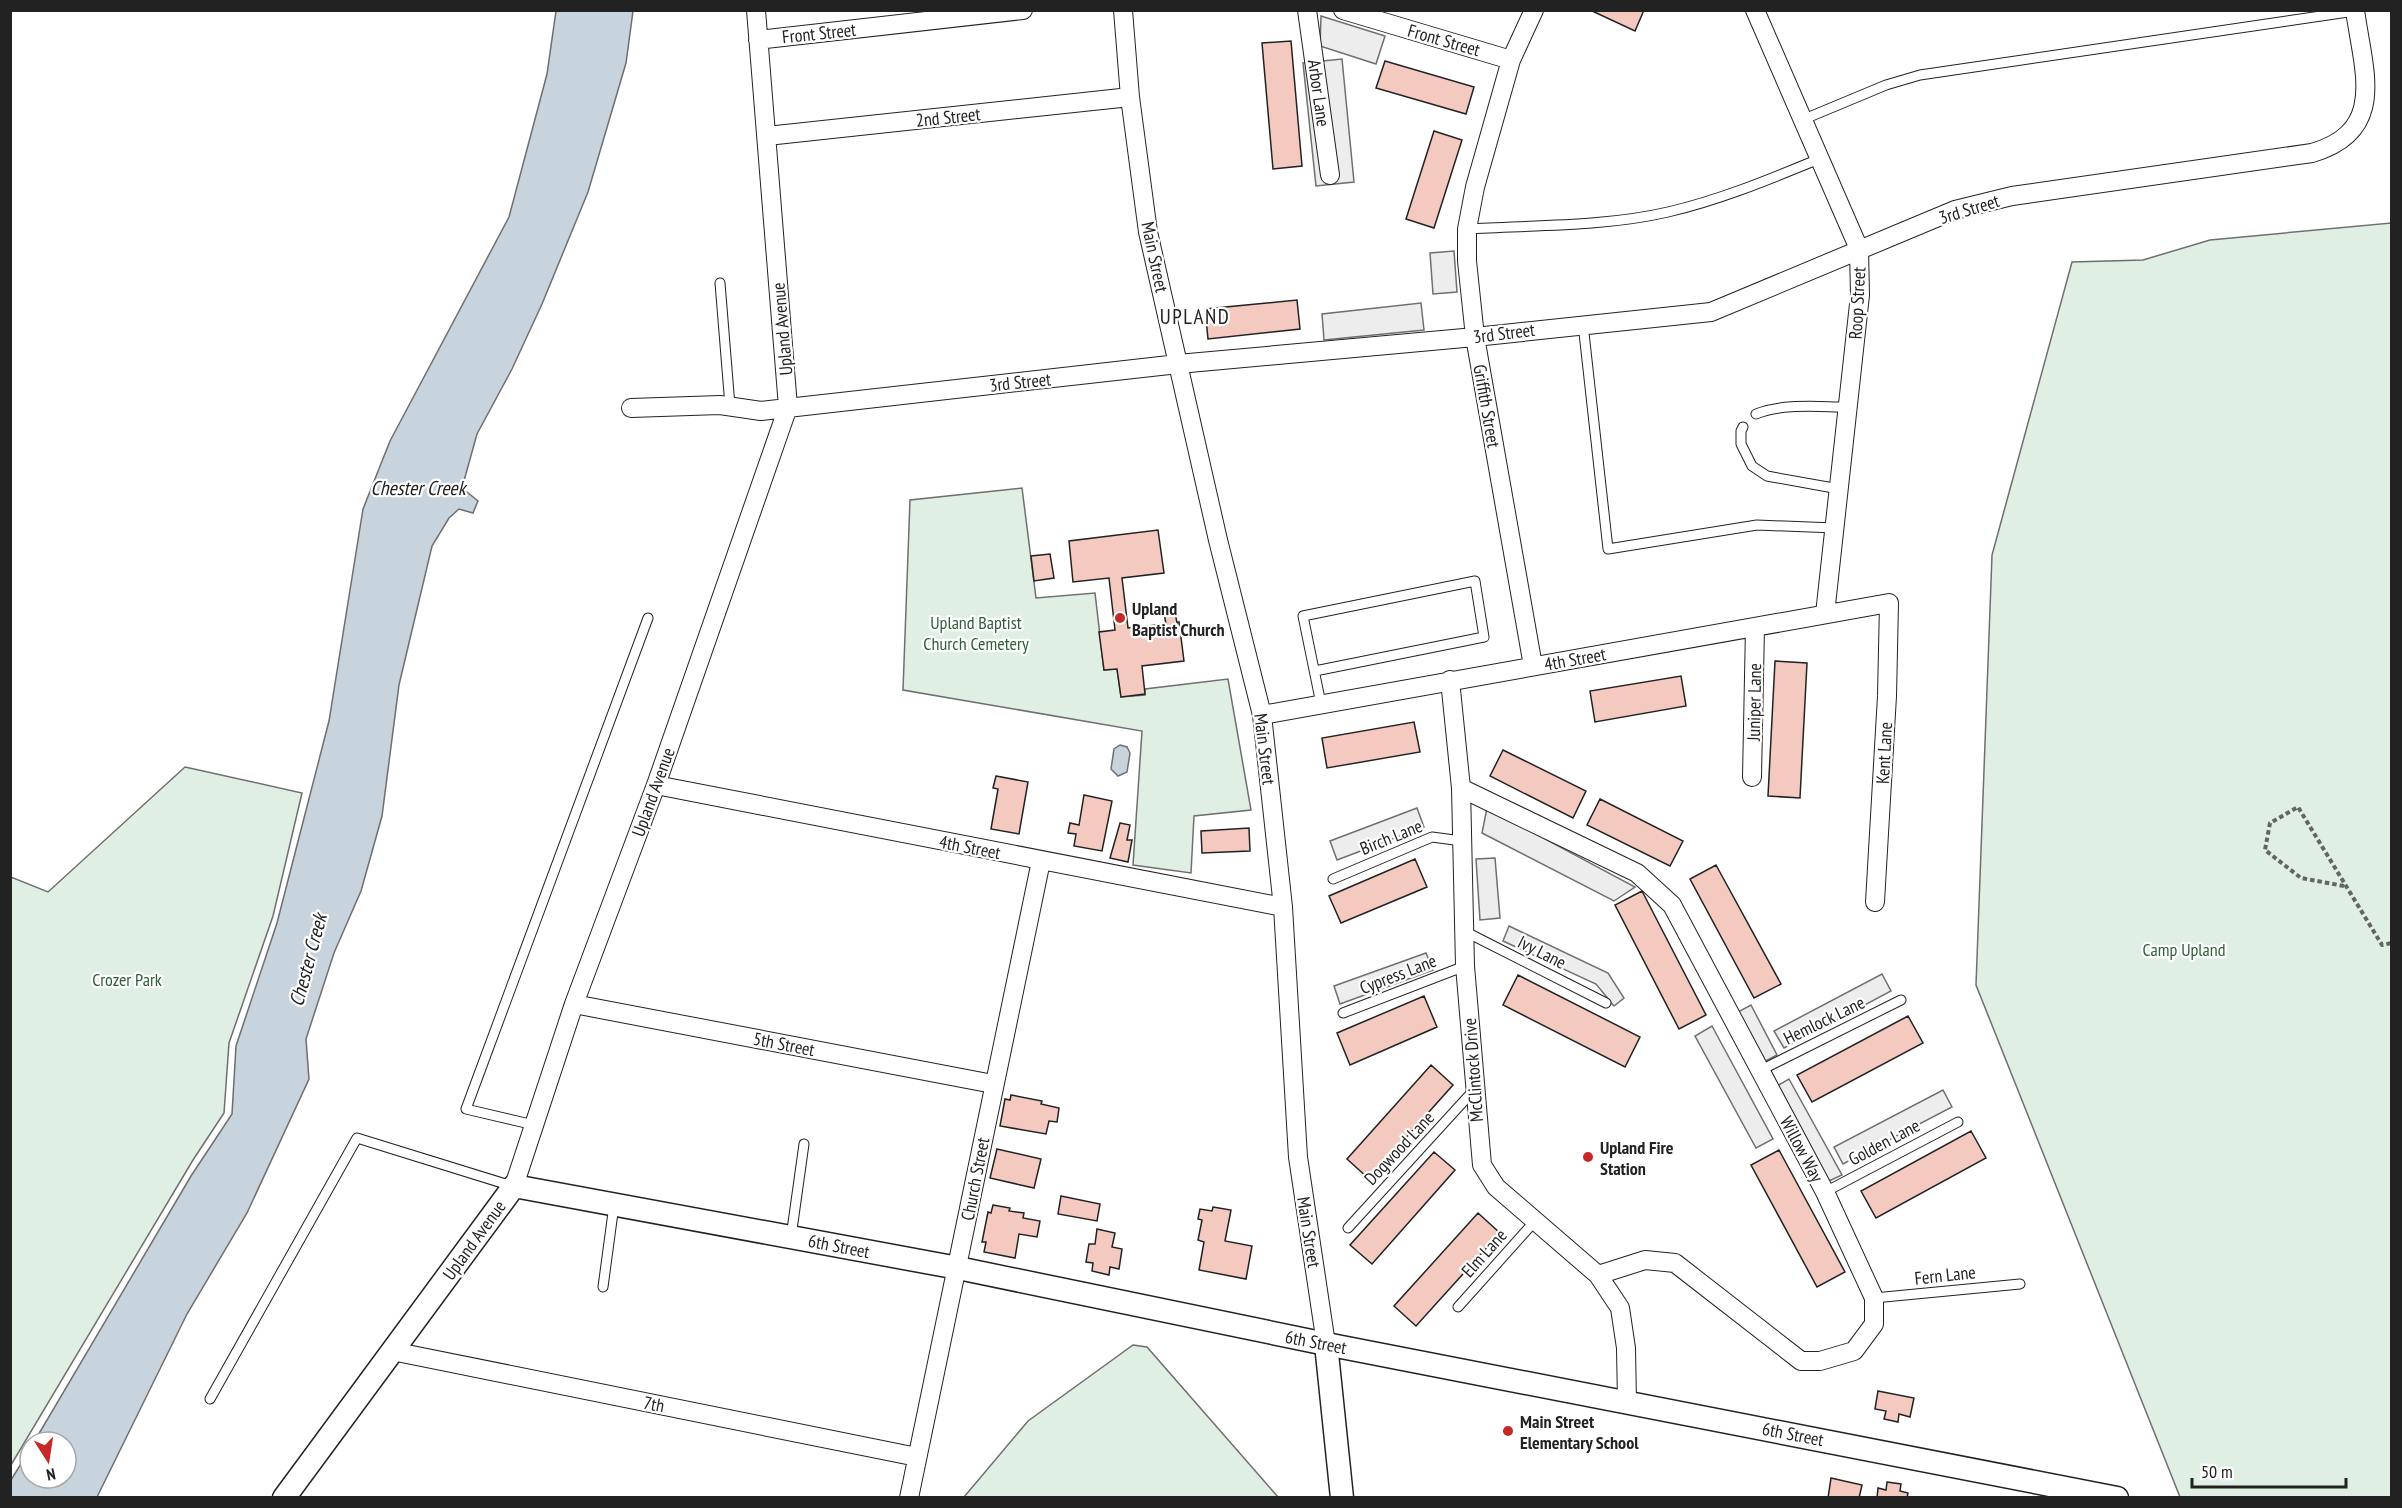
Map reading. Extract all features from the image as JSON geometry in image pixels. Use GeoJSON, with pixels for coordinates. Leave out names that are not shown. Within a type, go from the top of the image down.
{"type":"FeatureCollection","features":[{"type":"Feature","properties":{"kind":"street","name":"Upland Avenue"},"geometry":{"type":"LineString","coordinates":[[284,1497],[514,1186],[574,1004],[656,785],[788,407],[756,10]]}},
{"type":"Feature","properties":{"kind":"street","name":"Front Street"},"geometry":{"type":"LineString","coordinates":[[758,40],[1023,10]]}},
{"type":"Feature","properties":{"kind":"street","name":"Main Street"},"geometry":{"type":"LineString","coordinates":[[1123,10],[1130,97],[1148,232],[1262,715],[1283,908],[1298,1157],[1326,1344],[1342,1497]]}},
{"type":"Feature","properties":{"kind":"street","name":"Arbor Lane"},"geometry":{"type":"LineString","coordinates":[[1307,10],[1330,175]]}},
{"type":"Feature","properties":{"kind":"street","name":"Front Street"},"geometry":{"type":"LineString","coordinates":[[1343,10],[1510,60]]}},
{"type":"Feature","properties":{"kind":"street","name":"Griffith Street"},"geometry":{"type":"LineString","coordinates":[[1533,666],[1475,337],[1467,261],[1467,229],[1475,187],[1510,60],[1534,10]]}},
{"type":"Feature","properties":{"kind":"street","name":"Roop Street"},"geometry":{"type":"LineString","coordinates":[[1755,10],[1859,249],[1860,295],[1825,614]]}},
{"type":"Feature","properties":{"kind":"street","name":"3rd Street"},"geometry":{"type":"LineString","coordinates":[[631,408],[730,406],[761,411],[1178,364],[1475,337],[1711,312],[1955,210],[2012,196],[2312,153],[2330,148],[2350,134],[2364,111],[2367,95],[2355,11]]}},
{"type":"Feature","properties":{"kind":"street","name":"2nd Street"},"geometry":{"type":"LineString","coordinates":[[767,136],[1130,97]]}},
{"type":"Feature","properties":{"kind":"street","name":"4th Street"},"geometry":{"type":"LineString","coordinates":[[1262,715],[1889,603]]}},
{"type":"Feature","properties":{"kind":"street","name":"Kent Lane"},"geometry":{"type":"LineString","coordinates":[[1875,903],[1887,696],[1889,603]]}},
{"type":"Feature","properties":{"kind":"street","name":"Juniper Lane"},"geometry":{"type":"LineString","coordinates":[[1752,777],[1755,627]]}},
{"type":"Feature","properties":{"kind":"street","name":"McClintock Drive"},"geometry":{"type":"LineString","coordinates":[[1450,680],[1461,788],[1465,966],[1480,1155],[1485,1172],[1496,1186],[1598,1275],[1620,1308],[1626,1348],[1627,1402]]}},
{"type":"Feature","properties":{"kind":"street","name":"4th Street"},"geometry":{"type":"LineString","coordinates":[[656,785],[1283,908]]}},
{"type":"Feature","properties":{"kind":"street","name":"Willow Way"},"geometry":{"type":"LineString","coordinates":[[1461,788],[1638,873],[1672,904],[1825,1192],[1874,1298],[1874,1324],[1854,1351],[1820,1361],[1801,1361],[1675,1263],[1645,1260],[1598,1275]]}},
{"type":"Feature","properties":{"kind":"street","name":"Church Street"},"geometry":{"type":"LineString","coordinates":[[909,1497],[1041,861]]}},
{"type":"Feature","properties":{"kind":"street","name":"5th Street"},"geometry":{"type":"LineString","coordinates":[[574,1004],[993,1084]]}},
{"type":"Feature","properties":{"kind":"street","name":"6th Street"},"geometry":{"type":"LineString","coordinates":[[514,1186],[958,1268],[1326,1344],[2118,1497]]}},
{"type":"Feature","properties":{"kind":"street","name":"7th"},"geometry":{"type":"LineString","coordinates":[[392,1351],[917,1457]]}},
{"type":"Feature","properties":{"kind":"lane"},"geometry":{"type":"LineString","coordinates":[[1802,120],[1886,85],[1920,75],[2355,11]]}},
{"type":"Feature","properties":{"kind":"lane"},"geometry":{"type":"LineString","coordinates":[[1467,229],[1599,222],[1667,212],[1748,188],[1819,159]]}},
{"type":"Feature","properties":{"kind":"lane"},"geometry":{"type":"LineString","coordinates":[[720,283],[730,406]]}},
{"type":"Feature","properties":{"kind":"lane"},"geometry":{"type":"LineString","coordinates":[[1584,324],[1608,549],[1757,525],[1835,528]]}},
{"type":"Feature","properties":{"kind":"lane"},"geometry":{"type":"LineString","coordinates":[[1756,414],[1764,411],[1812,407],[1848,407]]}},
{"type":"Feature","properties":{"kind":"lane"},"geometry":{"type":"LineString","coordinates":[[1743,427],[1742,444],[1752,466],[1767,476],[1839,489]]}},
{"type":"Feature","properties":{"kind":"lane"},"geometry":{"type":"LineString","coordinates":[[1315,671],[1484,637],[1475,581],[1303,616],[1321,704]]}},
{"type":"Feature","properties":{"kind":"lane"},"geometry":{"type":"LineString","coordinates":[[534,1125],[466,1109],[648,618]]}},
{"type":"Feature","properties":{"kind":"lane","name":"Birch Lane"},"geometry":{"type":"LineString","coordinates":[[1333,879],[1432,837],[1462,841]]}},
{"type":"Feature","properties":{"kind":"lane","name":"Ivy Lane"},"geometry":{"type":"LineString","coordinates":[[1464,931],[1606,1003]]}},
{"type":"Feature","properties":{"kind":"lane","name":"Cypress Lane"},"geometry":{"type":"LineString","coordinates":[[1343,1013],[1465,966]]}},
{"type":"Feature","properties":{"kind":"lane","name":"Hemlock Lane"},"geometry":{"type":"LineString","coordinates":[[1761,1070],[1901,1000]]}},
{"type":"Feature","properties":{"kind":"lane","name":"Dogwood Lane"},"geometry":{"type":"LineString","coordinates":[[1348,1228],[1475,1090]]}},
{"type":"Feature","properties":{"kind":"lane","name":"Golden Lane"},"geometry":{"type":"LineString","coordinates":[[1825,1192],[1958,1122]]}},
{"type":"Feature","properties":{"kind":"lane"},"geometry":{"type":"LineString","coordinates":[[210,1400],[357,1138],[514,1186]]}},
{"type":"Feature","properties":{"kind":"lane"},"geometry":{"type":"LineString","coordinates":[[791,1237],[804,1144]]}},
{"type":"Feature","properties":{"kind":"lane"},"geometry":{"type":"LineString","coordinates":[[603,1287],[614,1205]]}},
{"type":"Feature","properties":{"kind":"lane","name":"Elm Lane"},"geometry":{"type":"LineString","coordinates":[[1458,1307],[1535,1221]]}},
{"type":"Feature","properties":{"kind":"lane","name":"Fern Lane"},"geometry":{"type":"LineString","coordinates":[[1874,1298],[2020,1284]]}},
{"type":"Feature","properties":{"kind":"path"},"geometry":{"type":"LineString","coordinates":[[2344,886],[2301,878],[2265,850],[2270,823],[2298,807],[2382,945],[2391,943]]}},
{"type":"Feature","properties":{"kind":"green space","name":"Camp Upland"},"geometry":{"type":"Polygon","coordinates":[[[2391,223],[2391,1497],[2180,1497],[1976,985],[1992,555],[2072,262],[2143,260],[2210,240],[2391,223]]]}},
{"type":"Feature","properties":{"kind":"green space","name":"Upland Baptist Church Cemetery"},"geometry":{"type":"Polygon","coordinates":[[[1022,488],[1036,598],[1095,593],[1104,670],[1117,669],[1121,697],[1145,695],[1145,689],[1228,679],[1251,810],[1194,816],[1191,873],[1133,865],[1142,731],[903,690],[910,500],[1022,488]]]}},
{"type":"Feature","properties":{"kind":"green space","name":"Crozer Park"},"geometry":{"type":"Polygon","coordinates":[[[185,767],[302,793],[273,916],[229,1043],[224,1113],[193,1160],[32,1430],[18,1430],[18,1453],[11,1465],[11,877],[48,892],[185,767]]]}},
{"type":"Feature","properties":{"kind":"green space"},"geometry":{"type":"Polygon","coordinates":[[[1133,1345],[1147,1347],[1278,1497],[964,1497],[1028,1421],[1133,1345]]]}},
{"type":"Feature","properties":{"kind":"shaded area"},"geometry":{"type":"Polygon","coordinates":[[[1321,16],[1385,36],[1376,64],[1320,46],[1321,16]]]}},
{"type":"Feature","properties":{"kind":"shaded area"},"geometry":{"type":"Polygon","coordinates":[[[1342,59],[1354,182],[1316,186],[1303,63],[1342,59]]]}},
{"type":"Feature","properties":{"kind":"shaded area"},"geometry":{"type":"Polygon","coordinates":[[[1454,251],[1457,292],[1433,294],[1430,253],[1454,251]]]}},
{"type":"Feature","properties":{"kind":"shaded area"},"geometry":{"type":"Polygon","coordinates":[[[1421,303],[1424,330],[1324,340],[1322,314],[1421,303]]]}},
{"type":"Feature","properties":{"kind":"shaded area"},"geometry":{"type":"Polygon","coordinates":[[[1417,808],[1424,827],[1337,860],[1330,841],[1417,808]]]}},
{"type":"Feature","properties":{"kind":"shaded area"},"geometry":{"type":"Polygon","coordinates":[[[1487,808],[1635,887],[1614,901],[1482,833],[1487,808]]]}},
{"type":"Feature","properties":{"kind":"shaded area"},"geometry":{"type":"Polygon","coordinates":[[[1495,858],[1500,918],[1480,920],[1476,859],[1495,858]]]}},
{"type":"Feature","properties":{"kind":"shaded area"},"geometry":{"type":"Polygon","coordinates":[[[1509,926],[1608,973],[1624,998],[1614,1006],[1596,984],[1503,941],[1509,926]]]}},
{"type":"Feature","properties":{"kind":"shaded area"},"geometry":{"type":"Polygon","coordinates":[[[1426,953],[1433,970],[1340,1004],[1334,986],[1426,953]]]}},
{"type":"Feature","properties":{"kind":"shaded area"},"geometry":{"type":"Polygon","coordinates":[[[1882,974],[1891,991],[1784,1048],[1774,1031],[1882,974]]]}},
{"type":"Feature","properties":{"kind":"shaded area"},"geometry":{"type":"Polygon","coordinates":[[[1751,1005],[1777,1055],[1762,1063],[1736,1013],[1751,1005]]]}},
{"type":"Feature","properties":{"kind":"shaded area"},"geometry":{"type":"Polygon","coordinates":[[[1712,1026],[1773,1139],[1756,1148],[1695,1036],[1712,1026]]]}},
{"type":"Feature","properties":{"kind":"shaded area"},"geometry":{"type":"Polygon","coordinates":[[[1789,1079],[1842,1175],[1829,1181],[1777,1086],[1789,1079]]]}},
{"type":"Feature","properties":{"kind":"shaded area"},"geometry":{"type":"Polygon","coordinates":[[[1943,1090],[1952,1107],[1843,1164],[1834,1147],[1943,1090]]]}},
{"type":"Feature","properties":{"kind":"water","name":"Chester Creek"},"geometry":{"type":"Polygon","coordinates":[[[556,11],[633,11],[626,63],[588,192],[542,304],[512,369],[477,434],[462,488],[478,501],[473,513],[459,509],[449,518],[432,546],[399,685],[382,816],[361,891],[334,953],[306,1039],[309,1079],[247,1213],[187,1314],[97,1497],[11,1497],[11,1480],[18,1469],[18,1490],[78,1490],[78,1430],[41,1430],[191,1176],[232,1114],[236,1046],[277,923],[329,721],[363,509],[390,441],[509,217],[547,74],[556,11]]]}},
{"type":"Feature","properties":{"kind":"water"},"geometry":{"type":"Polygon","coordinates":[[[1120,745],[1127,747],[1130,753],[1127,772],[1118,776],[1111,769],[1114,749],[1120,745]]]}},
{"type":"Feature","properties":{"kind":"building"},"geometry":{"type":"Polygon","coordinates":[[[1590,10],[1644,10],[1635,31],[1590,10]]]}},
{"type":"Feature","properties":{"kind":"building"},"geometry":{"type":"Polygon","coordinates":[[[1291,41],[1302,166],[1273,169],[1262,43],[1291,41]]]}},
{"type":"Feature","properties":{"kind":"building"},"geometry":{"type":"Polygon","coordinates":[[[1385,61],[1474,87],[1466,114],[1376,88],[1385,61]]]}},
{"type":"Feature","properties":{"kind":"building"},"geometry":{"type":"Polygon","coordinates":[[[1434,131],[1462,140],[1434,228],[1406,219],[1434,131]]]}},
{"type":"Feature","properties":{"kind":"building"},"geometry":{"type":"Polygon","coordinates":[[[1297,300],[1300,329],[1208,339],[1205,309],[1297,300]]]}},
{"type":"Feature","properties":{"kind":"building","name":"Upland Baptist Church"},"geometry":{"type":"Polygon","coordinates":[[[1158,530],[1164,573],[1122,578],[1128,628],[1166,624],[1164,613],[1175,612],[1177,623],[1179,622],[1184,661],[1142,666],[1145,694],[1121,697],[1117,669],[1104,670],[1099,632],[1115,630],[1109,578],[1073,582],[1069,541],[1158,530]]]}},
{"type":"Feature","properties":{"kind":"building"},"geometry":{"type":"Polygon","coordinates":[[[1050,554],[1054,578],[1034,581],[1031,556],[1050,554]]]}},
{"type":"Feature","properties":{"kind":"building"},"geometry":{"type":"Polygon","coordinates":[[[1775,661],[1807,663],[1800,798],[1768,796],[1775,661]]]}},
{"type":"Feature","properties":{"kind":"building"},"geometry":{"type":"Polygon","coordinates":[[[1681,676],[1686,706],[1595,722],[1590,691],[1681,676]]]}},
{"type":"Feature","properties":{"kind":"building"},"geometry":{"type":"Polygon","coordinates":[[[1414,722],[1420,752],[1327,768],[1322,738],[1414,722]]]}},
{"type":"Feature","properties":{"kind":"building"},"geometry":{"type":"Polygon","coordinates":[[[1503,750],[1586,791],[1573,818],[1490,776],[1503,750]]]}},
{"type":"Feature","properties":{"kind":"building"},"geometry":{"type":"Polygon","coordinates":[[[996,776],[1028,782],[1019,834],[991,829],[998,789],[993,788],[996,776]]]}},
{"type":"Feature","properties":{"kind":"building"},"geometry":{"type":"Polygon","coordinates":[[[1084,795],[1112,801],[1102,851],[1074,846],[1076,834],[1068,833],[1070,823],[1079,825],[1084,795]]]}},
{"type":"Feature","properties":{"kind":"building"},"geometry":{"type":"Polygon","coordinates":[[[1600,799],[1683,841],[1670,866],[1587,825],[1600,799]]]}},
{"type":"Feature","properties":{"kind":"building"},"geometry":{"type":"Polygon","coordinates":[[[1120,823],[1130,825],[1127,840],[1132,840],[1128,862],[1110,858],[1120,823]]]}},
{"type":"Feature","properties":{"kind":"building"},"geometry":{"type":"Polygon","coordinates":[[[1249,828],[1250,851],[1202,853],[1201,831],[1249,828]]]}},
{"type":"Feature","properties":{"kind":"building"},"geometry":{"type":"Polygon","coordinates":[[[1415,859],[1427,887],[1341,923],[1329,896],[1415,859]]]}},
{"type":"Feature","properties":{"kind":"building"},"geometry":{"type":"Polygon","coordinates":[[[1716,865],[1781,984],[1754,998],[1690,879],[1716,865]]]}},
{"type":"Feature","properties":{"kind":"building"},"geometry":{"type":"Polygon","coordinates":[[[1642,891],[1706,1015],[1679,1029],[1615,905],[1642,891]]]}},
{"type":"Feature","properties":{"kind":"building"},"geometry":{"type":"Polygon","coordinates":[[[1518,975],[1640,1037],[1625,1067],[1503,1005],[1518,975]]]}},
{"type":"Feature","properties":{"kind":"building"},"geometry":{"type":"Polygon","coordinates":[[[1424,996],[1437,1027],[1350,1065],[1337,1033],[1424,996]]]}},
{"type":"Feature","properties":{"kind":"building"},"geometry":{"type":"Polygon","coordinates":[[[1908,1016],[1923,1043],[1812,1102],[1797,1075],[1908,1016]]]}},
{"type":"Feature","properties":{"kind":"building"},"geometry":{"type":"Polygon","coordinates":[[[1431,1065],[1453,1085],[1369,1179],[1347,1159],[1431,1065]]]}},
{"type":"Feature","properties":{"kind":"building"},"geometry":{"type":"Polygon","coordinates":[[[1011,1095],[1042,1101],[1041,1104],[1059,1108],[1057,1122],[1049,1121],[1046,1134],[1000,1126],[1005,1099],[1010,1100],[1011,1095]]]}},
{"type":"Feature","properties":{"kind":"building"},"geometry":{"type":"Polygon","coordinates":[[[1971,1131],[1986,1158],[1876,1218],[1861,1191],[1971,1131]]]}},
{"type":"Feature","properties":{"kind":"building"},"geometry":{"type":"Polygon","coordinates":[[[997,1149],[1041,1159],[1034,1188],[990,1178],[997,1149]]]}},
{"type":"Feature","properties":{"kind":"building"},"geometry":{"type":"Polygon","coordinates":[[[1779,1150],[1845,1272],[1817,1287],[1751,1165],[1779,1150]]]}},
{"type":"Feature","properties":{"kind":"building"},"geometry":{"type":"Polygon","coordinates":[[[1434,1152],[1455,1170],[1372,1264],[1350,1245],[1434,1152]]]}},
{"type":"Feature","properties":{"kind":"building"},"geometry":{"type":"Polygon","coordinates":[[[1061,1196],[1100,1204],[1097,1221],[1058,1214],[1061,1196]]]}},
{"type":"Feature","properties":{"kind":"building"},"geometry":{"type":"Polygon","coordinates":[[[993,1205],[1010,1208],[1009,1211],[1024,1213],[1023,1218],[1040,1221],[1037,1237],[1019,1234],[1015,1258],[984,1252],[986,1242],[982,1242],[988,1212],[991,1213],[993,1205]]]}},
{"type":"Feature","properties":{"kind":"building"},"geometry":{"type":"Polygon","coordinates":[[[1213,1207],[1231,1210],[1225,1241],[1252,1246],[1246,1279],[1199,1270],[1204,1242],[1198,1240],[1202,1220],[1198,1219],[1200,1209],[1212,1211],[1213,1207]]]}},
{"type":"Feature","properties":{"kind":"building"},"geometry":{"type":"Polygon","coordinates":[[[1478,1213],[1500,1233],[1416,1326],[1394,1306],[1478,1213]]]}},
{"type":"Feature","properties":{"kind":"building"},"geometry":{"type":"Polygon","coordinates":[[[1097,1229],[1115,1233],[1112,1247],[1122,1249],[1119,1269],[1110,1267],[1109,1275],[1092,1271],[1093,1263],[1086,1262],[1089,1244],[1095,1244],[1097,1229]]]}},
{"type":"Feature","properties":{"kind":"building"},"geometry":{"type":"Polygon","coordinates":[[[1878,1391],[1914,1398],[1910,1417],[1899,1414],[1898,1422],[1884,1419],[1886,1411],[1875,1409],[1878,1391]]]}},
{"type":"Feature","properties":{"kind":"building"},"geometry":{"type":"Polygon","coordinates":[[[1831,1478],[1862,1485],[1859,1498],[1828,1498],[1831,1478]]]}},
{"type":"Feature","properties":{"kind":"building"},"geometry":{"type":"Polygon","coordinates":[[[1887,1482],[1901,1484],[1900,1491],[1908,1493],[1907,1498],[1877,1498],[1878,1488],[1886,1490],[1887,1482]]]}},
{"type":"Feature","properties":{"kind":"place","name":"Upland Baptist Church"},"geometry":{"type":"Point","coordinates":[1120,618]}},
{"type":"Feature","properties":{"kind":"place","name":"Upland Fire Station"},"geometry":{"type":"Point","coordinates":[1588,1157]}},
{"type":"Feature","properties":{"kind":"place","name":"Main Street Elementary School"},"geometry":{"type":"Point","coordinates":[1508,1431]}},
{"type":"Feature","properties":{"kind":"district","name":"UPLAND"},"geometry":{"type":"Point","coordinates":[1195,316]}}]}
